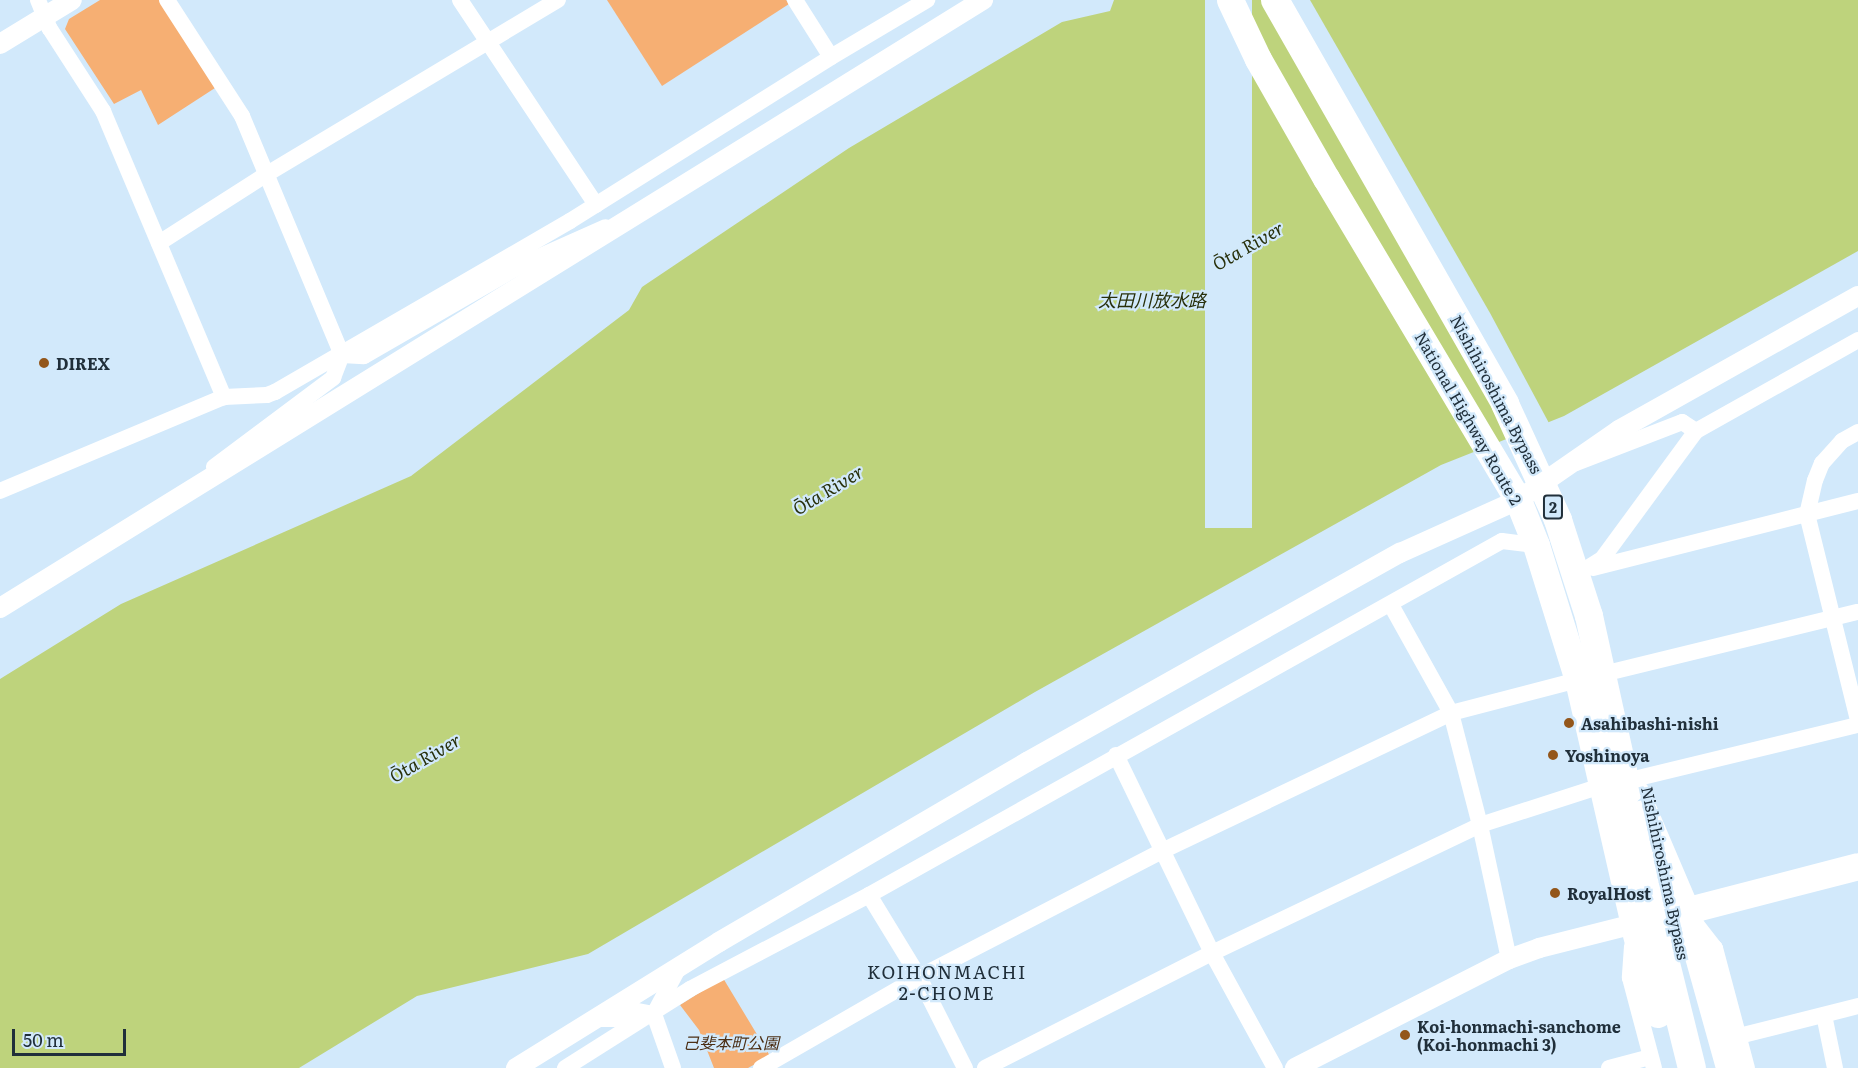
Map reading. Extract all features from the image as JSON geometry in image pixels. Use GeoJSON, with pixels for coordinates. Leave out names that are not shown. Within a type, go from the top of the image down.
{"type":"FeatureCollection","features":[{"type":"Feature","properties":{"kind":"highway","name":"National Highway Route 2"},"geometry":{"type":"LineString","coordinates":[[1230,0],[1258,59],[1326,178],[1518,500],[1536,545],[1578,680],[1617,783],[1686,910]]}},
{"type":"Feature","properties":{"kind":"highway","name":"National Highway Route 2"},"geometry":{"type":"LineString","coordinates":[[1277,0],[1551,467],[1607,673],[1617,783],[1634,924]]}},
{"type":"Feature","properties":{"kind":"highway","name":"Nishihiroshima Bypass"},"geometry":{"type":"LineString","coordinates":[[1277,0],[1505,404],[1558,520],[1589,616],[1658,931],[1692,1068]]}},
{"type":"Feature","properties":{"kind":"highway","name":"Nishihiroshima Bypass"},"geometry":{"type":"LineString","coordinates":[[1298,0],[1516,383],[1577,514],[1611,623],[1679,939],[1712,1068]]}},
{"type":"Feature","properties":{"kind":"highway"},"geometry":{"type":"LineString","coordinates":[[1659,1064],[1634,924],[1858,866]]}},
{"type":"Feature","properties":{"kind":"highway"},"geometry":{"type":"LineString","coordinates":[[1686,910],[1730,1068]]}},
{"type":"Feature","properties":{"kind":"street"},"geometry":{"type":"LineString","coordinates":[[0,44],[41,9],[72,0]]}},
{"type":"Feature","properties":{"kind":"street"},"geometry":{"type":"LineString","coordinates":[[157,512],[333,378],[342,355],[242,116],[167,0]]}},
{"type":"Feature","properties":{"kind":"street"},"geometry":{"type":"LineString","coordinates":[[460,0],[596,205]]}},
{"type":"Feature","properties":{"kind":"street"},"geometry":{"type":"LineString","coordinates":[[159,243],[267,174],[558,0]]}},
{"type":"Feature","properties":{"kind":"street"},"geometry":{"type":"LineString","coordinates":[[795,0],[831,57]]}},
{"type":"Feature","properties":{"kind":"street"},"geometry":{"type":"LineString","coordinates":[[0,491],[224,397],[267,395],[342,355],[596,205],[831,57],[927,0]]}},
{"type":"Feature","properties":{"kind":"street"},"geometry":{"type":"LineString","coordinates":[[0,608],[983,0]]}},
{"type":"Feature","properties":{"kind":"street"},"geometry":{"type":"LineString","coordinates":[[41,9],[103,111],[224,397]]}},
{"type":"Feature","properties":{"kind":"street"},"geometry":{"type":"LineString","coordinates":[[342,355],[364,356],[527,262],[597,229],[622,222]]}},
{"type":"Feature","properties":{"kind":"street"},"geometry":{"type":"LineString","coordinates":[[484,287],[532,278]]}},
{"type":"Feature","properties":{"kind":"street"},"geometry":{"type":"LineString","coordinates":[[516,1068],[679,967],[1027,762],[1400,553],[1518,500],[1551,467],[1858,296]]}},
{"type":"Feature","properties":{"kind":"street"},"geometry":{"type":"LineString","coordinates":[[1581,572],[1602,559],[1696,431],[1858,340]]}},
{"type":"Feature","properties":{"kind":"street"},"geometry":{"type":"LineString","coordinates":[[1551,467],[1600,456],[1682,422],[1696,431]]}},
{"type":"Feature","properties":{"kind":"street"},"geometry":{"type":"LineString","coordinates":[[1858,432],[1842,441],[1822,463],[1815,480],[1807,514],[1858,720]]}},
{"type":"Feature","properties":{"kind":"street"},"geometry":{"type":"LineString","coordinates":[[1581,572],[1858,501]]}},
{"type":"Feature","properties":{"kind":"street"},"geometry":{"type":"LineString","coordinates":[[565,1068],[654,1014],[690,989],[869,895],[1502,541],[1536,545]]}},
{"type":"Feature","properties":{"kind":"street"},"geometry":{"type":"LineString","coordinates":[[1391,604],[1451,713],[1480,825],[1509,959]]}},
{"type":"Feature","properties":{"kind":"street"},"geometry":{"type":"LineString","coordinates":[[1607,673],[1858,612]]}},
{"type":"Feature","properties":{"kind":"street"},"geometry":{"type":"LineString","coordinates":[[760,1068],[919,977],[1162,851],[1451,713],[1578,680]]}},
{"type":"Feature","properties":{"kind":"street"},"geometry":{"type":"LineString","coordinates":[[985,1068],[1212,953],[1480,825],[1617,783],[1858,724]]}},
{"type":"Feature","properties":{"kind":"street"},"geometry":{"type":"LineString","coordinates":[[1116,755],[1212,953],[1275,1068]]}},
{"type":"Feature","properties":{"kind":"street"},"geometry":{"type":"LineString","coordinates":[[869,895],[919,977],[964,1068]]}},
{"type":"Feature","properties":{"kind":"street"},"geometry":{"type":"LineString","coordinates":[[1686,910],[1715,948],[1747,1068]]}},
{"type":"Feature","properties":{"kind":"street"},"geometry":{"type":"LineString","coordinates":[[1295,1068],[1509,959],[1539,948],[1634,924]]}},
{"type":"Feature","properties":{"kind":"street"},"geometry":{"type":"LineString","coordinates":[[673,1068],[654,1014],[679,967]]}},
{"type":"Feature","properties":{"kind":"street"},"geometry":{"type":"LineString","coordinates":[[1738,1036],[1858,1006]]}},
{"type":"Feature","properties":{"kind":"street"},"geometry":{"type":"LineString","coordinates":[[594,1019],[614,1019],[638,1011],[654,1014]]}},
{"type":"Feature","properties":{"kind":"street"},"geometry":{"type":"LineString","coordinates":[[1824,1015],[1835,1068]]}},
{"type":"Feature","properties":{"kind":"street"},"geometry":{"type":"LineString","coordinates":[[1609,1068],[1659,1064]]}},
{"type":"Feature","properties":{"kind":"green space"},"geometry":{"type":"Polygon","coordinates":[[[100,0],[159,0],[215,88],[158,125],[141,90],[114,104],[65,29],[69,19],[100,0]]]}},
{"type":"Feature","properties":{"kind":"green space"},"geometry":{"type":"Polygon","coordinates":[[[607,0],[786,0],[789,4],[662,86],[607,0]]]}},
{"type":"Feature","properties":{"kind":"green space","name":"己斐本町公園"},"geometry":{"type":"Polygon","coordinates":[[[723,978],[770,1056],[748,1068],[714,1068],[699,1030],[680,1005],[723,978]]]}},
{"type":"Feature","properties":{"kind":"water","name":"太田川放水路"},"geometry":{"type":"Polygon","coordinates":[[[1114,0],[1858,0],[1858,251],[1564,416],[1441,465],[1035,692],[588,954],[417,996],[299,1068],[0,1068],[0,679],[121,604],[411,476],[629,310],[642,287],[849,148],[1062,22],[1110,11],[1114,0]]]}},
{"type":"Feature","properties":{"kind":"pier"},"geometry":{"type":"Polygon","coordinates":[[[1205,0],[1252,0],[1252,528],[1205,528],[1205,0]]]}},
{"type":"Feature","properties":{"kind":"pier"},"geometry":{"type":"Polygon","coordinates":[[[1263,0],[1310,0],[1490,313],[1550,425],[1512,440],[1263,0]]]}},
{"type":"Feature","properties":{"kind":"place","name":"DIREX"},"geometry":{"type":"Point","coordinates":[44,363]}},
{"type":"Feature","properties":{"kind":"place","name":"Asahibashi-nishi"},"geometry":{"type":"Point","coordinates":[1569,723]}},
{"type":"Feature","properties":{"kind":"place","name":"Yoshinoya"},"geometry":{"type":"Point","coordinates":[1553,755]}},
{"type":"Feature","properties":{"kind":"place","name":"RoyalHost"},"geometry":{"type":"Point","coordinates":[1555,893]}},
{"type":"Feature","properties":{"kind":"place","name":"Koi-honmachi-sanchome (Koi-honmachi 3)"},"geometry":{"type":"Point","coordinates":[1405,1035]}},
{"type":"Feature","properties":{"kind":"district","name":"KOIHONMACHI 2-CHOME"},"geometry":{"type":"Point","coordinates":[947,983]}},
{"type":"Feature","properties":{"kind":"water label","name":"Ōta River"},"geometry":{"type":"Point","coordinates":[1248,246]}},
{"type":"Feature","properties":{"kind":"water label","name":"Ōta River"},"geometry":{"type":"Point","coordinates":[828,490]}},
{"type":"Feature","properties":{"kind":"water label","name":"Ōta River"},"geometry":{"type":"Point","coordinates":[425,758]}}]}
